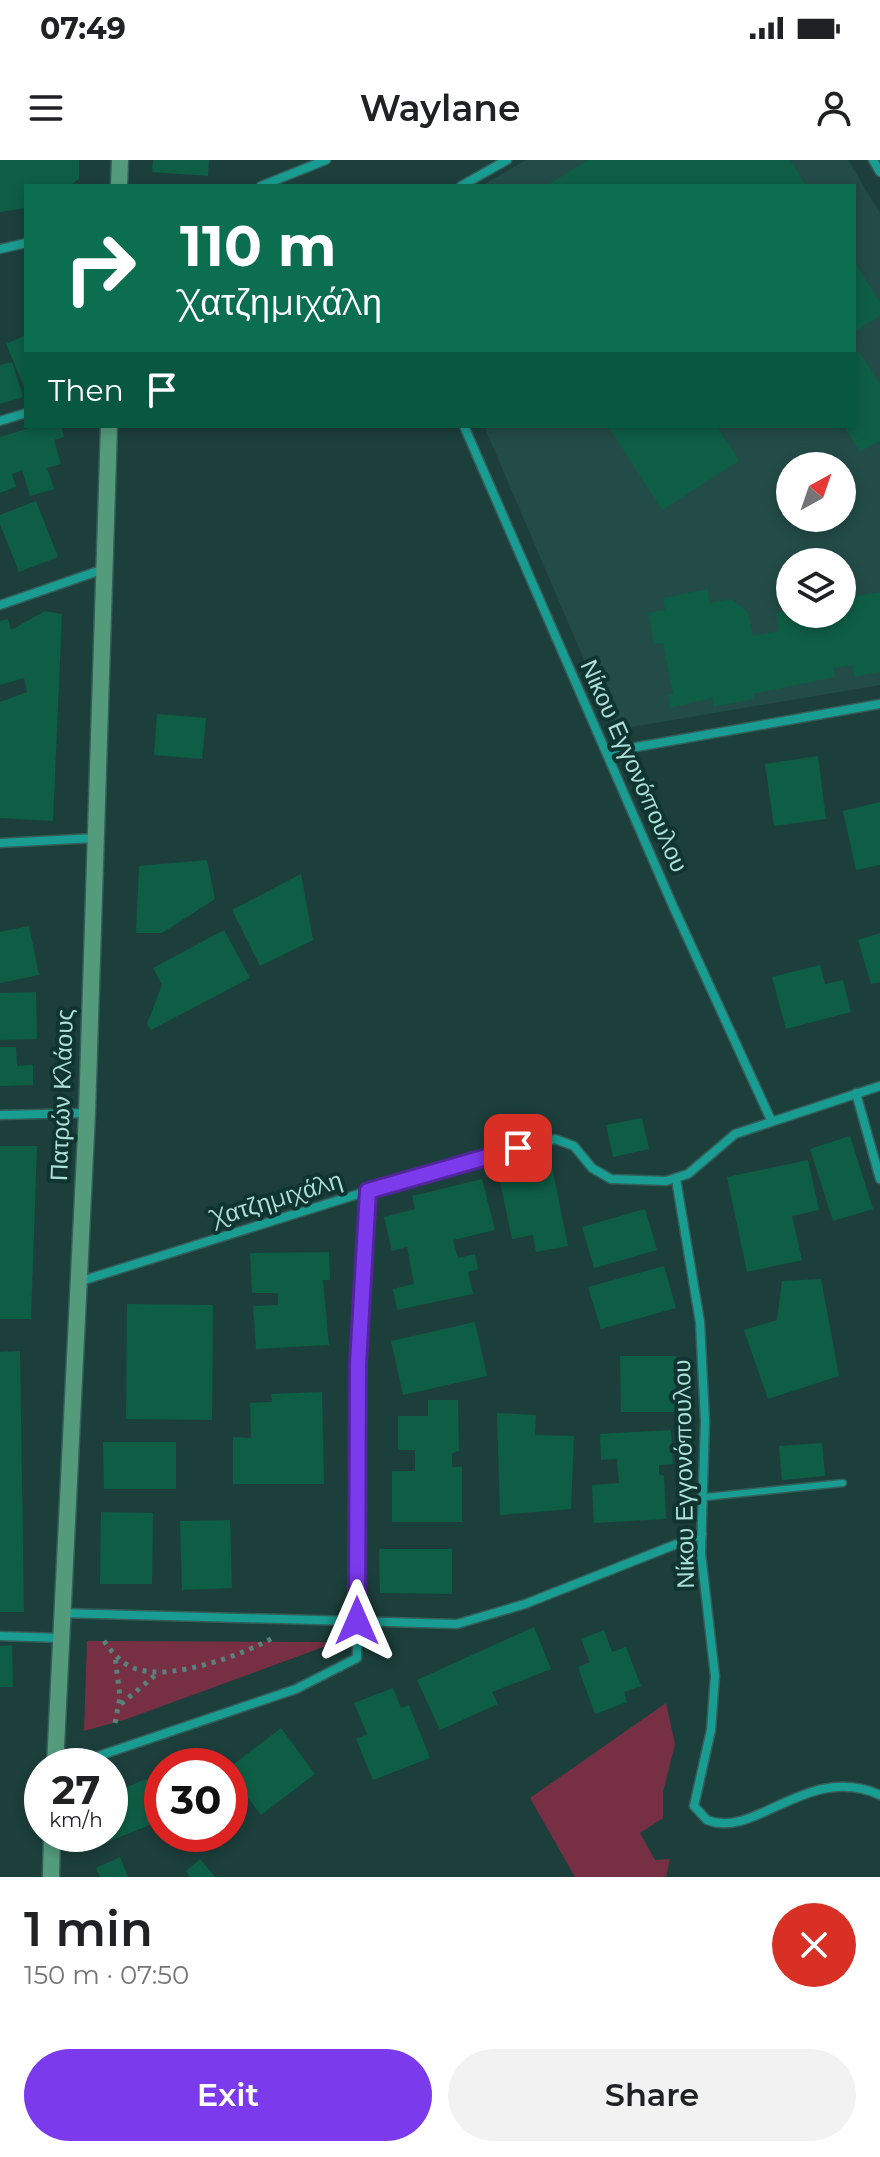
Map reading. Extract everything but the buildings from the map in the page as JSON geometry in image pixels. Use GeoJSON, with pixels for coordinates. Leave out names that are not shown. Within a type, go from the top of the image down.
{"type":"FeatureCollection","features":[{"type":"Feature","properties":{"kind":"main road"},"geometry":{"type":"LineString","coordinates":[[119,184],[120,160]]}},
{"type":"Feature","properties":{"kind":"main road","name":"Πατρών Κλάους"},"geometry":{"type":"LineString","coordinates":[[56,1748],[87,1113],[109,428]]}},
{"type":"Feature","properties":{"kind":"main road"},"geometry":{"type":"LineString","coordinates":[[51,1877],[52,1852]]}},
{"type":"Feature","properties":{"kind":"street"},"geometry":{"type":"LineString","coordinates":[[266,184],[326,160]]}},
{"type":"Feature","properties":{"kind":"street"},"geometry":{"type":"LineString","coordinates":[[465,184],[507,160]]}},
{"type":"Feature","properties":{"kind":"street"},"geometry":{"type":"LineString","coordinates":[[873,160],[880,172]]}},
{"type":"Feature","properties":{"kind":"street"},"geometry":{"type":"LineString","coordinates":[[0,249],[24,243]]}},
{"type":"Feature","properties":{"kind":"street"},"geometry":{"type":"LineString","coordinates":[[0,421],[24,414]]}},
{"type":"Feature","properties":{"kind":"street","name":"Νίκου Εγγονόπουλου"},"geometry":{"type":"LineString","coordinates":[[465,428],[771,1120]]}},
{"type":"Feature","properties":{"kind":"street"},"geometry":{"type":"LineString","coordinates":[[0,605],[104,569]]}},
{"type":"Feature","properties":{"kind":"street"},"geometry":{"type":"LineString","coordinates":[[608,752],[880,704]]}},
{"type":"Feature","properties":{"kind":"street"},"geometry":{"type":"LineString","coordinates":[[0,843],[95,838]]}},
{"type":"Feature","properties":{"kind":"street"},"geometry":{"type":"LineString","coordinates":[[676,1179],[688,1174],[728,1138],[771,1120],[880,1086]]}},
{"type":"Feature","properties":{"kind":"street"},"geometry":{"type":"LineString","coordinates":[[856,1093],[880,1179]]}},
{"type":"Feature","properties":{"kind":"street"},"geometry":{"type":"LineString","coordinates":[[0,1115],[87,1113]]}},
{"type":"Feature","properties":{"kind":"street","name":"Χατζημιχάλη"},"geometry":{"type":"LineString","coordinates":[[77,1282],[368,1191],[555,1139],[574,1146],[592,1168],[611,1179],[643,1182],[676,1179]]}},
{"type":"Feature","properties":{"kind":"street","name":"Νίκου Εγγονόπουλου"},"geometry":{"type":"LineString","coordinates":[[676,1179],[700,1322],[705,1497],[702,1534],[715,1692],[711,1730],[695,1792],[697,1812],[711,1823],[730,1823],[826,1787],[844,1784],[880,1795]]}},
{"type":"Feature","properties":{"kind":"street"},"geometry":{"type":"LineString","coordinates":[[123,1748],[259,1703],[341,1669],[357,1658],[358,1364],[368,1191]]}},
{"type":"Feature","properties":{"kind":"street"},"geometry":{"type":"LineString","coordinates":[[61,1613],[467,1622],[525,1604],[702,1534]]}},
{"type":"Feature","properties":{"kind":"street"},"geometry":{"type":"LineString","coordinates":[[0,1636],[60,1638]]}},
{"type":"Feature","properties":{"kind":"lane"},"geometry":{"type":"LineString","coordinates":[[705,1497],[843,1483]]}},
{"type":"Feature","properties":{"kind":"path"},"geometry":{"type":"LineString","coordinates":[[104,1641],[115,1655],[131,1667],[160,1672],[247,1650],[303,1620]]}},
{"type":"Feature","properties":{"kind":"path"},"geometry":{"type":"LineString","coordinates":[[115,1655],[119,1705],[115,1723]]}},
{"type":"Feature","properties":{"kind":"path"},"geometry":{"type":"LineString","coordinates":[[119,1705],[160,1672]]}},
{"type":"Feature","properties":{"kind":"shaded area"},"geometry":{"type":"Polygon","coordinates":[[[526,160],[848,160],[880,213],[880,685],[614,730],[485,428],[856,428],[856,184],[484,184],[526,160]]]}},
{"type":"Feature","properties":{"kind":"shaded area"},"geometry":{"type":"Polygon","coordinates":[[[87,1641],[326,1642],[326,1646],[127,1719],[84,1731],[87,1641]]]}},
{"type":"Feature","properties":{"kind":"shaded area"},"geometry":{"type":"Polygon","coordinates":[[[666,1703],[675,1744],[663,1792],[663,1818],[640,1833],[655,1860],[670,1859],[666,1877],[575,1877],[530,1798],[666,1703]]]}},
{"type":"Feature","properties":{"kind":"route"},"geometry":{"type":"LineString","coordinates":[[357,1621],[358,1364],[368,1191],[518,1148]]}}]}
